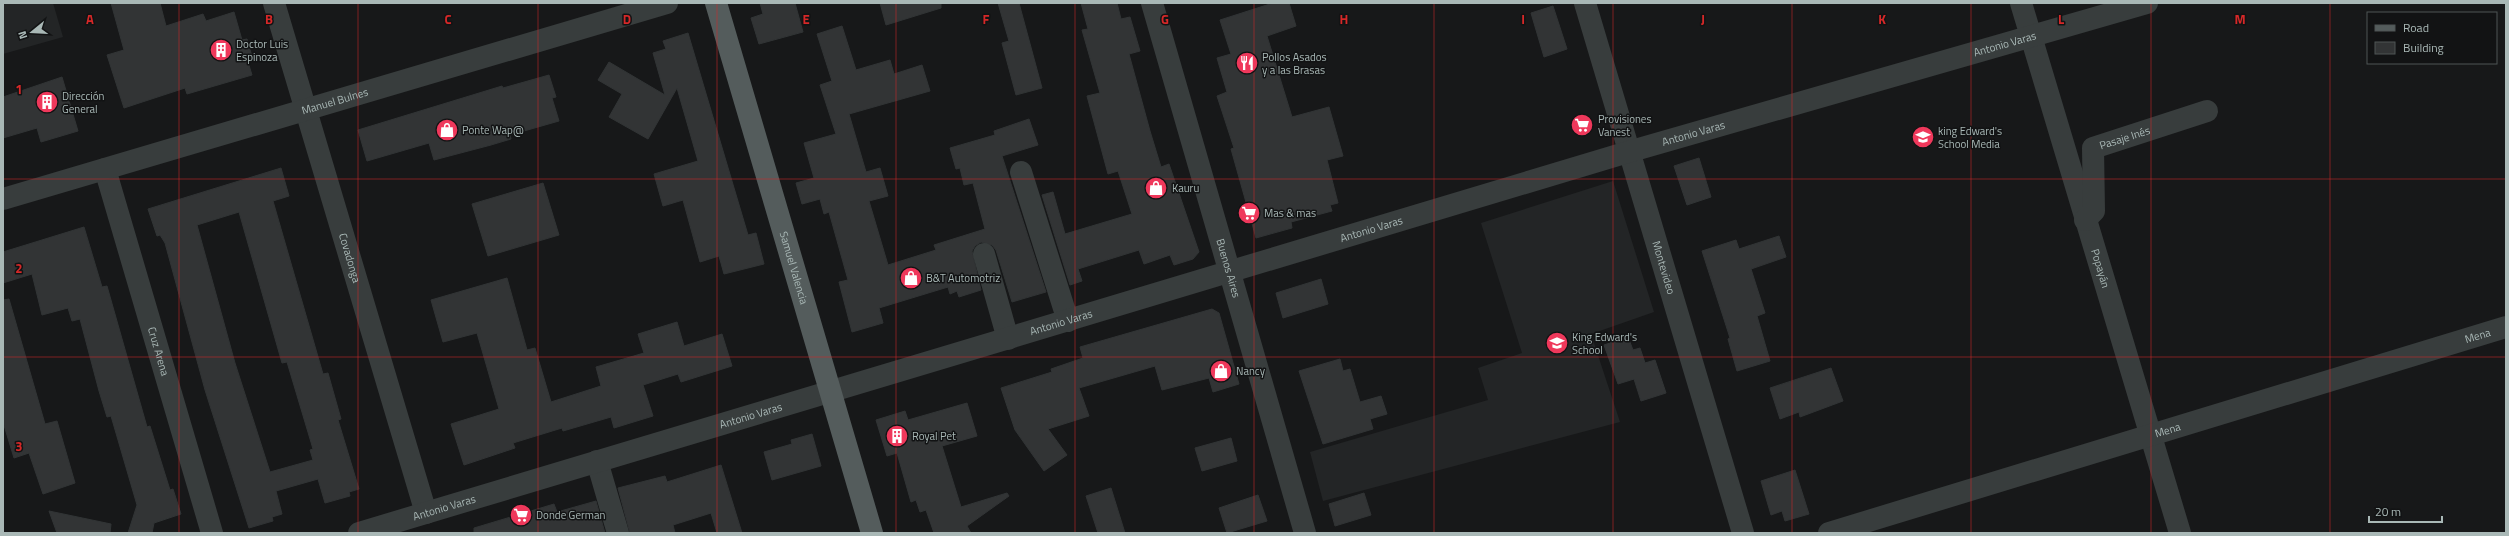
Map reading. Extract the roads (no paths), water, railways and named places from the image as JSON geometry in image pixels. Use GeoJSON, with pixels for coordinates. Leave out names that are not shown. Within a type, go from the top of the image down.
{"type":"FeatureCollection","features":[{"type":"Feature","properties":{"kind":"main road","name":"Samuel Valencia"},"geometry":{"type":"LineString","coordinates":[[716,3],[872,533]]}},
{"type":"Feature","properties":{"kind":"street","name":"Covadonga"},"geometry":{"type":"LineString","coordinates":[[274,3],[426,513]]}},
{"type":"Feature","properties":{"kind":"street","name":"Manuel Bulnes"},"geometry":{"type":"LineString","coordinates":[[3,199],[667,3]]}},
{"type":"Feature","properties":{"kind":"street","name":"Buenos Aires"},"geometry":{"type":"LineString","coordinates":[[1152,3],[1305,533]]}},
{"type":"Feature","properties":{"kind":"street","name":"Popayán"},"geometry":{"type":"LineString","coordinates":[[2021,3],[2085,220],[2152,435],[2180,533]]}},
{"type":"Feature","properties":{"kind":"street","name":"Antonio Varas"},"geometry":{"type":"LineString","coordinates":[[359,533],[597,461],[831,393],[1628,152],[2147,3]]}},
{"type":"Feature","properties":{"kind":"street","name":"Montevideo"},"geometry":{"type":"LineString","coordinates":[[1591,5],[1628,152],[1743,533]]}},
{"type":"Feature","properties":{"kind":"street","name":"Pasaje Inés"},"geometry":{"type":"LineString","coordinates":[[2085,220],[2094,211],[2093,148],[2207,111]]}},
{"type":"Feature","properties":{"kind":"street","name":"Cruz Arena"},"geometry":{"type":"LineString","coordinates":[[105,169],[212,533]]}},
{"type":"Feature","properties":{"kind":"street"},"geometry":{"type":"LineString","coordinates":[[1021,172],[1068,321]]}},
{"type":"Feature","properties":{"kind":"street"},"geometry":{"type":"LineString","coordinates":[[984,254],[1008,339]]}},
{"type":"Feature","properties":{"kind":"street","name":"Mena"},"geometry":{"type":"LineString","coordinates":[[1830,533],[2506,327]]}},
{"type":"Feature","properties":{"kind":"street"},"geometry":{"type":"LineString","coordinates":[[597,461],[618,533]]}},
{"type":"Feature","properties":{"kind":"place","name":"Doctor Luis Espinoza"},"geometry":{"type":"Point","coordinates":[221,50]}},
{"type":"Feature","properties":{"kind":"place","name":"Pollos Asados y a las Brasas"},"geometry":{"type":"Point","coordinates":[1247,63]}},
{"type":"Feature","properties":{"kind":"place","name":"Dirección General"},"geometry":{"type":"Point","coordinates":[47,102]}},
{"type":"Feature","properties":{"kind":"place","name":"Provisiones Vanest"},"geometry":{"type":"Point","coordinates":[1582,125]}},
{"type":"Feature","properties":{"kind":"place","name":"Ponte Wap@"},"geometry":{"type":"Point","coordinates":[447,130]}},
{"type":"Feature","properties":{"kind":"place","name":"king Edward's School Media"},"geometry":{"type":"Point","coordinates":[1923,137]}},
{"type":"Feature","properties":{"kind":"place","name":"Kauru"},"geometry":{"type":"Point","coordinates":[1156,188]}},
{"type":"Feature","properties":{"kind":"place","name":"Mas & mas"},"geometry":{"type":"Point","coordinates":[1249,213]}},
{"type":"Feature","properties":{"kind":"place","name":"B&T Automotriz"},"geometry":{"type":"Point","coordinates":[911,278]}},
{"type":"Feature","properties":{"kind":"place","name":"King Edward's School"},"geometry":{"type":"Point","coordinates":[1557,343]}},
{"type":"Feature","properties":{"kind":"place","name":"Nancy"},"geometry":{"type":"Point","coordinates":[1221,371]}},
{"type":"Feature","properties":{"kind":"place","name":"Royal Pet"},"geometry":{"type":"Point","coordinates":[897,436]}},
{"type":"Feature","properties":{"kind":"place","name":"Donde German"},"geometry":{"type":"Point","coordinates":[521,515]}}]}
